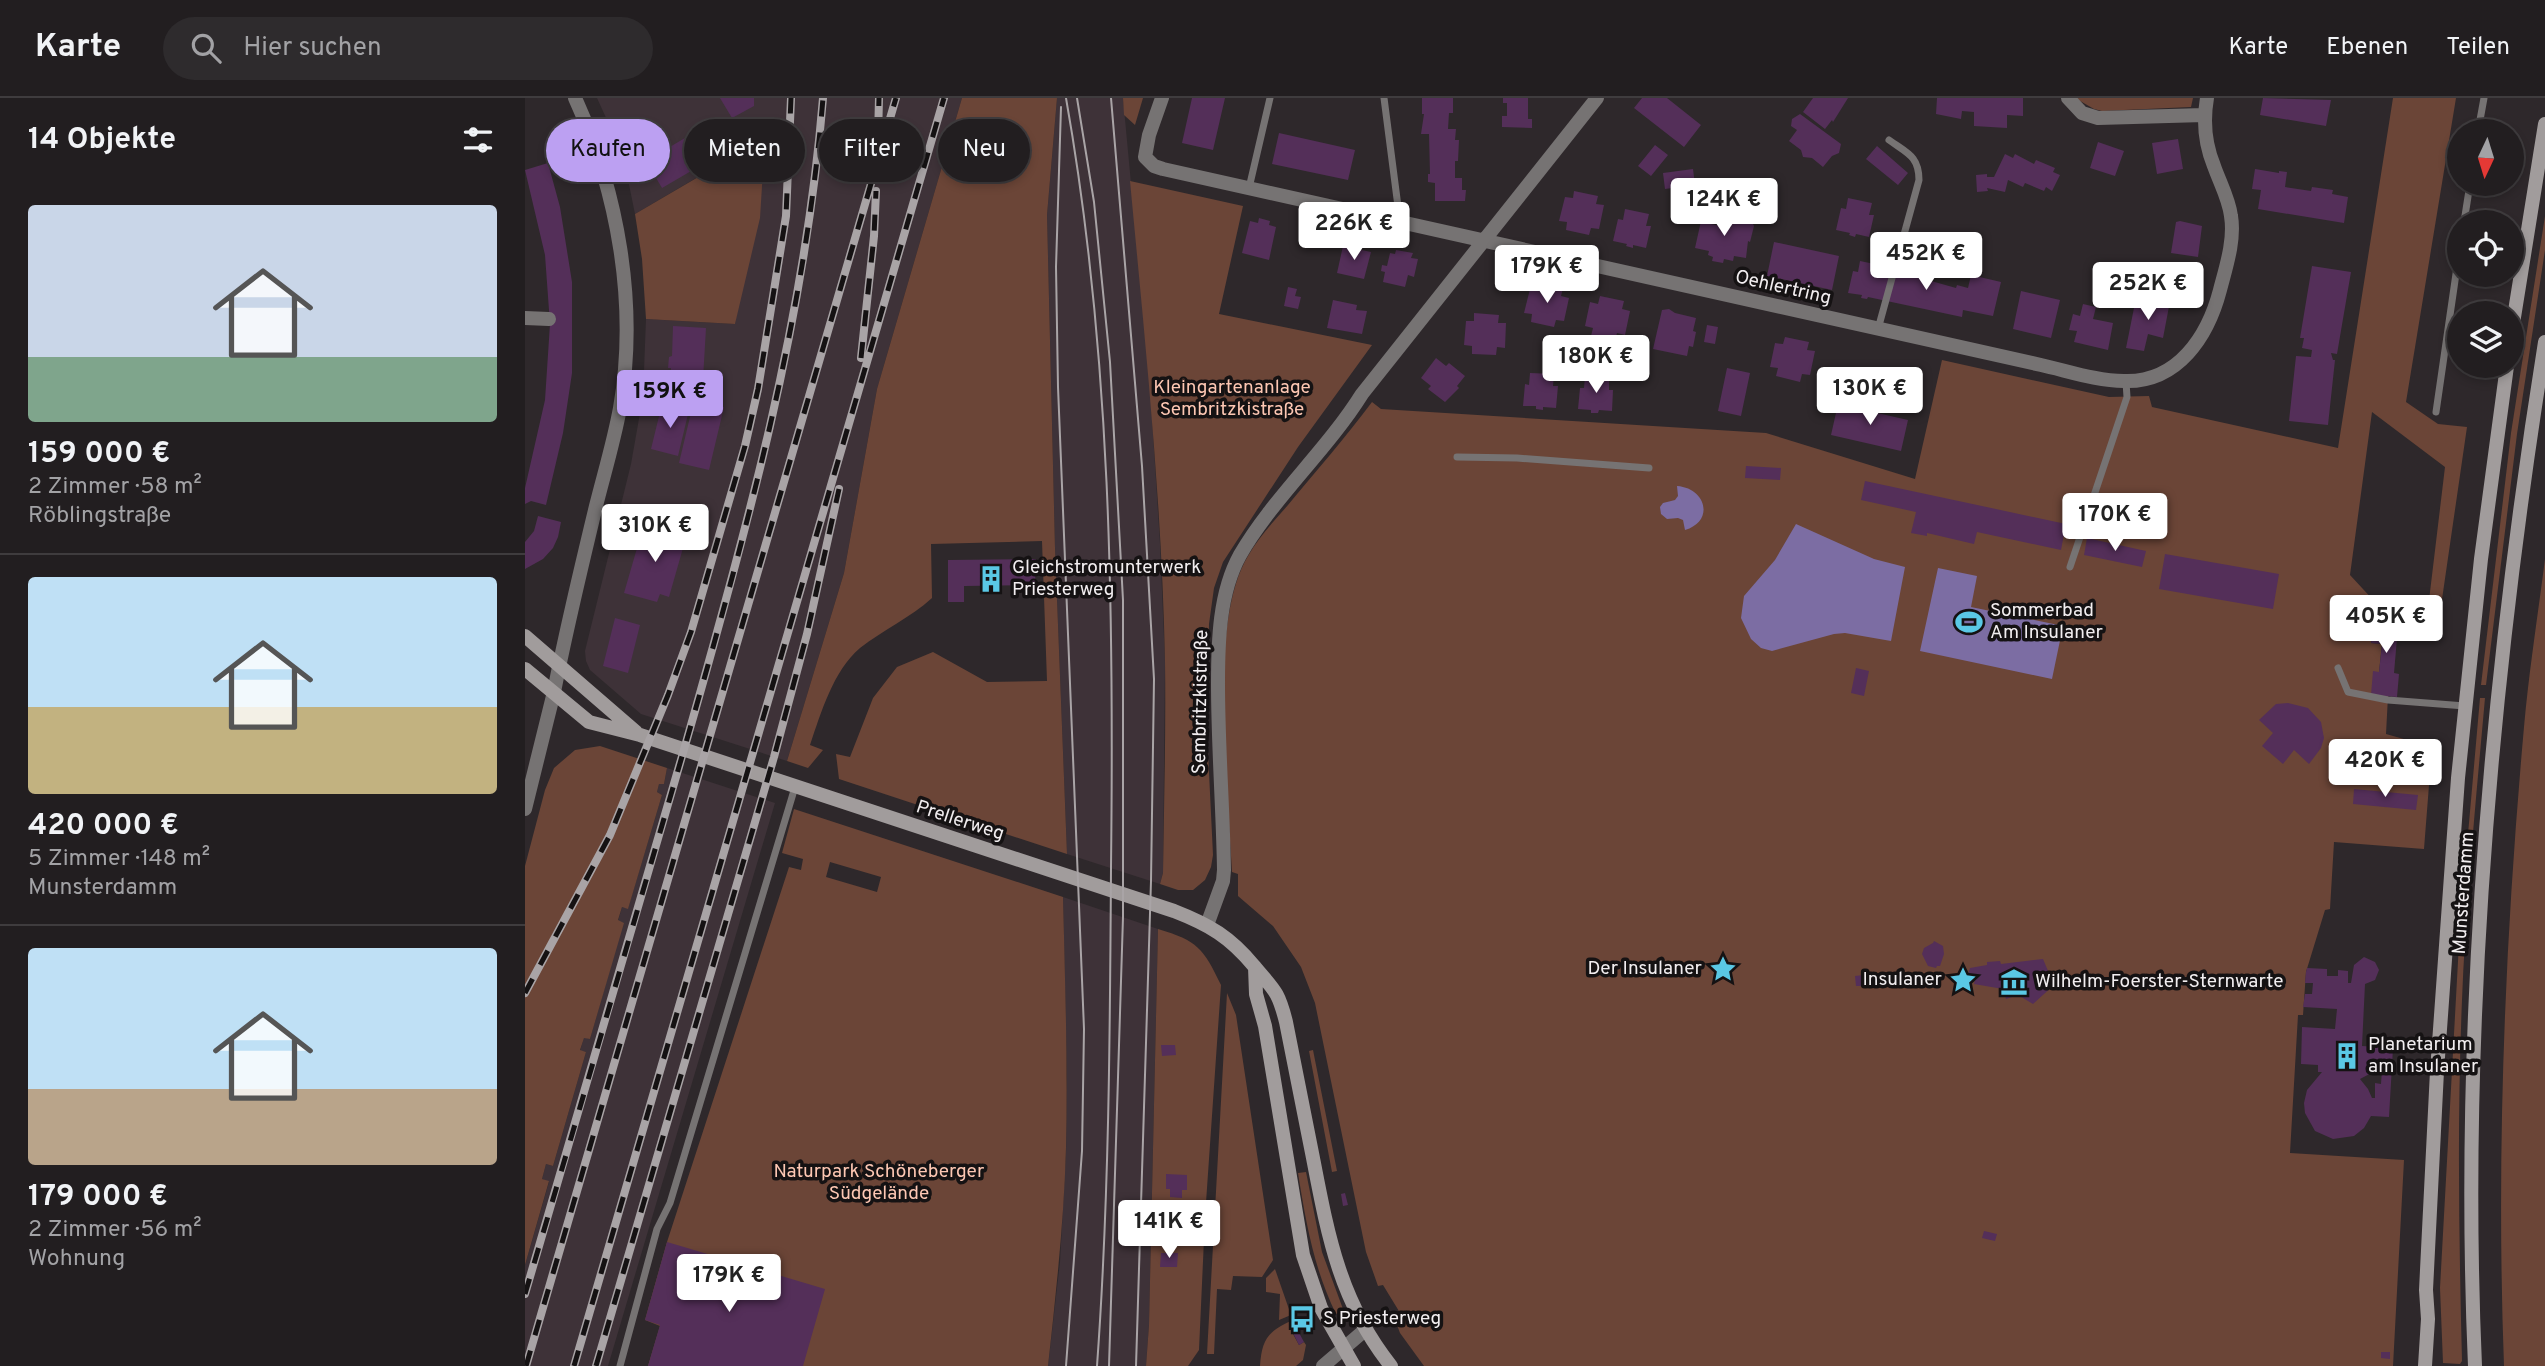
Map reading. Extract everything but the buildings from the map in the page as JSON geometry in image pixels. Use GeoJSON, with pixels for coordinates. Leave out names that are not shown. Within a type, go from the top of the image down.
{"type":"FeatureCollection","features":[{"type":"Feature","properties":{"kind":"main road"},"geometry":{"type":"LineString","coordinates":[[2517,301],[2545,124]]}},
{"type":"Feature","properties":{"kind":"main road","name":"Munsterdamm"},"geometry":{"type":"LineString","coordinates":[[2475,1366],[2472,1155],[2475,1013],[2501,673],[2545,342]]}},
{"type":"Feature","properties":{"kind":"main road","name":"Munsterdamm"},"geometry":{"type":"LineString","coordinates":[[2425,1366],[2428,1319],[2426,1290],[2450,866],[2487,506],[2505,378]]}},
{"type":"Feature","properties":{"kind":"main road","name":"Prellerweg"},"geometry":{"type":"LineString","coordinates":[[525,636],[640,735]]}},
{"type":"Feature","properties":{"kind":"main road","name":"Prellerweg"},"geometry":{"type":"LineString","coordinates":[[525,669],[589,722],[640,735],[1174,911],[1207,925],[1231,941],[1277,992],[1328,1236],[1342,1281],[1365,1330],[1391,1366]]}},
{"type":"Feature","properties":{"kind":"main road"},"geometry":{"type":"LineString","coordinates":[[1255,967],[1257,994],[1265,1026],[1303,1255],[1321,1308],[1353,1366]]}},
{"type":"Feature","properties":{"kind":"street"},"geometry":{"type":"LineString","coordinates":[[525,809],[533,758],[554,692],[620,408],[625,354],[622,273],[616,226],[601,163],[575,98]]}},
{"type":"Feature","properties":{"kind":"street","name":"Oehlertring"},"geometry":{"type":"LineString","coordinates":[[1161,98],[1145,157],[1154,166],[1163,169],[2126,382],[2159,375],[2179,363],[2199,342],[2217,302],[2232,237],[2231,216],[2206,139],[2204,115],[2207,98]]}},
{"type":"Feature","properties":{"kind":"street","name":"Sembritzkistraße"},"geometry":{"type":"LineString","coordinates":[[1207,925],[1223,881],[1224,870],[1218,758],[1218,670],[1224,601],[1234,568],[1259,527],[1597,98]]}},
{"type":"Feature","properties":{"kind":"street"},"geometry":{"type":"LineString","coordinates":[[2068,98],[2083,113],[2098,118],[2204,115]]}},
{"type":"Feature","properties":{"kind":"street"},"geometry":{"type":"LineString","coordinates":[[525,318],[549,319]]}},
{"type":"Feature","properties":{"kind":"street"},"geometry":{"type":"LineString","coordinates":[[1323,1366],[1365,1330]]}},
{"type":"Feature","properties":{"kind":"lane"},"geometry":{"type":"LineString","coordinates":[[1249,188],[1270,98]]}},
{"type":"Feature","properties":{"kind":"lane"},"geometry":{"type":"LineString","coordinates":[[1384,98],[1400,222]]}},
{"type":"Feature","properties":{"kind":"lane"},"geometry":{"type":"LineString","coordinates":[[2480,119],[2484,98]]}},
{"type":"Feature","properties":{"kind":"lane"},"geometry":{"type":"LineString","coordinates":[[1878,329],[1919,180],[1916,160],[1889,140]]}},
{"type":"Feature","properties":{"kind":"lane"},"geometry":{"type":"LineString","coordinates":[[2436,412],[2454,287]]}},
{"type":"Feature","properties":{"kind":"lane"},"geometry":{"type":"LineString","coordinates":[[2070,567],[2127,397],[2126,382]]}},
{"type":"Feature","properties":{"kind":"lane"},"geometry":{"type":"LineString","coordinates":[[1457,457],[1649,468]]}},
{"type":"Feature","properties":{"kind":"lane"},"geometry":{"type":"LineString","coordinates":[[2338,668],[2348,692],[2388,700],[2465,706]]}},
{"type":"Feature","properties":{"kind":"lane"},"geometry":{"type":"LineString","coordinates":[[619,1366],[657,1229],[670,1203],[795,787]]}},
{"type":"Feature","properties":{"kind":"shaded area"},"geometry":{"type":"Polygon","coordinates":[[[597,98],[962,98],[956,119],[938,119],[938,180],[877,389],[844,573],[787,761],[641,714],[590,670],[585,651],[631,464],[643,396],[646,319],[735,324],[757,182],[805,182],[805,119],[684,119],[684,182],[689,182],[635,214],[628,182],[670,182],[670,119],[607,119],[597,98]]]}},
{"type":"Feature","properties":{"kind":"shaded area"},"geometry":{"type":"Polygon","coordinates":[[[1057,98],[1123,98],[1150,386],[1160,544],[1165,662],[1163,873],[1160,884],[1067,854],[1055,548],[1047,215],[1057,98]]]}},
{"type":"Feature","properties":{"kind":"shaded area"},"geometry":{"type":"Polygon","coordinates":[[[1677,486],[1695,492],[1703,505],[1700,520],[1685,530],[1683,520],[1667,519],[1661,514],[1660,507],[1663,503],[1675,500],[1678,496],[1677,486]]]}},
{"type":"Feature","properties":{"kind":"shaded area"},"geometry":{"type":"Polygon","coordinates":[[[1796,524],[1874,559],[1905,567],[1891,641],[1845,633],[1772,651],[1761,648],[1751,639],[1741,618],[1744,596],[1775,560],[1796,524]]]}},
{"type":"Feature","properties":{"kind":"shaded area"},"geometry":{"type":"Polygon","coordinates":[[[1938,568],[1977,576],[1971,607],[2063,626],[2052,679],[1920,651],[1938,568]]]}},
{"type":"Feature","properties":{"kind":"shaded area"},"geometry":{"type":"Polygon","coordinates":[[[667,768],[775,803],[608,1366],[525,1366],[525,1265],[549,1182],[542,1179],[546,1164],[553,1166],[586,1052],[580,1051],[584,1037],[590,1039],[623,923],[618,921],[622,907],[628,908],[662,795],[657,792],[659,784],[664,784],[667,768]]]}},
{"type":"Feature","properties":{"kind":"shaded area"},"geometry":{"type":"Polygon","coordinates":[[[1063,897],[1158,929],[1146,1366],[1048,1366],[1060,1262],[1066,1151],[1063,897]]]}},
{"type":"Feature","properties":{"kind":"green space"},"geometry":{"type":"Polygon","coordinates":[[[962,98],[1057,98],[1047,215],[1055,548],[1067,854],[839,779],[836,754],[850,757],[873,698],[897,667],[933,652],[987,682],[1047,681],[1042,541],[931,544],[932,598],[851,657],[835,680],[810,745],[823,750],[808,768],[787,761],[844,573],[877,389],[938,180],[1030,182],[1030,119],[956,119],[962,98]]]}},
{"type":"Feature","properties":{"kind":"green space"},"geometry":{"type":"Polygon","coordinates":[[[1123,98],[1143,98],[1135,125],[1124,115],[1123,98]]]}},
{"type":"Feature","properties":{"kind":"green space"},"geometry":{"type":"Polygon","coordinates":[[[2075,98],[2193,98],[2191,107],[2102,111],[2075,98]]]}},
{"type":"Feature","properties":{"kind":"green space","name":"Insulaner"},"geometry":{"type":"Polygon","coordinates":[[[2393,98],[2456,98],[2453,119],[2447,119],[2447,153],[2406,402],[2438,424],[2467,427],[2439,620],[2427,617],[2445,467],[2372,412],[2350,575],[2375,602],[2371,643],[2382,644],[2379,672],[2373,672],[2388,696],[2386,734],[2432,747],[2424,849],[2334,842],[2330,909],[2325,910],[2306,972],[2303,1015],[2298,1015],[2290,1153],[2404,1160],[2393,1366],[1424,1366],[1400,1333],[1397,1325],[1405,1321],[1383,1285],[1378,1286],[1366,1252],[1315,1003],[1301,967],[1273,926],[1238,896],[1238,874],[1232,872],[1224,755],[1224,664],[1235,586],[1248,556],[1262,536],[1372,402],[1381,409],[1766,433],[1915,479],[1942,360],[2109,397],[2149,396],[2152,407],[2338,448],[2393,98]]]}},
{"type":"Feature","properties":{"kind":"green space","name":"Kleingartenanlage Sembritzkistraße"},"geometry":{"type":"Polygon","coordinates":[[[1130,181],[1243,206],[1219,314],[1372,345],[1298,447],[1223,562],[1214,588],[1209,624],[1207,731],[1213,855],[1205,880],[1193,890],[1178,890],[1160,884],[1163,873],[1165,741],[1163,602],[1152,421],[1130,181]]]}},
{"type":"Feature","properties":{"kind":"green space"},"geometry":{"type":"Polygon","coordinates":[[[690,182],[762,182],[760,218],[735,324],[646,319],[642,259],[635,214],[690,182]]]}},
{"type":"Feature","properties":{"kind":"green space"},"geometry":{"type":"Polygon","coordinates":[[[2545,216],[2545,250],[2517,434],[2486,685],[2481,685],[2511,433],[2520,378],[2524,378],[2524,350],[2545,216]]]}},
{"type":"Feature","properties":{"kind":"green space"},"geometry":{"type":"Polygon","coordinates":[[[2545,559],[2545,1366],[2504,1366],[2501,1206],[2507,966],[2524,727],[2545,559]]]}},
{"type":"Feature","properties":{"kind":"green space"},"geometry":{"type":"Polygon","coordinates":[[[2480,698],[2485,698],[2469,887],[2460,1045],[2460,1364],[2443,1363],[2440,1288],[2460,925],[2480,698]]]}},
{"type":"Feature","properties":{"kind":"green space"},"geometry":{"type":"Polygon","coordinates":[[[600,746],[667,768],[664,784],[659,784],[657,792],[662,795],[628,909],[622,907],[618,920],[624,923],[590,1039],[584,1038],[580,1050],[586,1052],[553,1166],[546,1164],[542,1179],[549,1181],[525,1265],[525,866],[545,790],[554,768],[575,750],[600,746]]]}},
{"type":"Feature","properties":{"kind":"green space","name":"Naturpark Schöneberger Südgelände"},"geometry":{"type":"Polygon","coordinates":[[[794,809],[1063,897],[1066,1148],[1062,1230],[1048,1366],[648,1366],[660,1326],[645,1320],[667,1242],[789,867],[801,870],[803,859],[782,853],[794,809]],[[830,862],[826,877],[877,892],[881,877],[830,862]]]}},
{"type":"Feature","properties":{"kind":"green space"},"geometry":{"type":"Polygon","coordinates":[[[1158,929],[1191,942],[1198,948],[1221,985],[1199,1350],[1188,1366],[1146,1366],[1158,929]]]}},
{"type":"Feature","properties":{"kind":"green space"},"geometry":{"type":"Polygon","coordinates":[[[1227,993],[1236,1015],[1273,1260],[1262,1277],[1233,1276],[1231,1290],[1217,1289],[1214,1354],[1207,1354],[1227,993]]]}},
{"type":"Feature","properties":{"kind":"green space"},"geometry":{"type":"Polygon","coordinates":[[[1313,1050],[1337,1171],[1332,1172],[1309,1051],[1313,1050]]]}},
{"type":"Feature","properties":{"kind":"green space"},"geometry":{"type":"Polygon","coordinates":[[[1306,1172],[1322,1252],[1343,1309],[1336,1314],[1316,1263],[1308,1228],[1298,1173],[1306,1172]]]}},
{"type":"Feature","properties":{"kind":"green space"},"geometry":{"type":"Polygon","coordinates":[[[1275,1269],[1291,1315],[1279,1320],[1280,1294],[1266,1292],[1266,1278],[1275,1269]]]}},
{"type":"Feature","properties":{"kind":"green space"},"geometry":{"type":"Polygon","coordinates":[[[1293,1320],[1298,1331],[1293,1334],[1299,1345],[1304,1342],[1306,1345],[1303,1360],[1296,1366],[1260,1366],[1262,1349],[1268,1337],[1293,1320]]]}},
{"type":"Feature","properties":{"kind":"tram line"},"geometry":{"type":"LineString","coordinates":[[1066,98],[1081,193],[1101,385],[1110,578],[1112,772],[1109,1055],[1104,1242],[1097,1366]]}},
{"type":"Feature","properties":{"kind":"tram line"},"geometry":{"type":"LineString","coordinates":[[1077,98],[1094,202],[1110,362],[1123,600],[1123,917],[1109,1366]]}},
{"type":"Feature","properties":{"kind":"tram line"},"geometry":{"type":"LineString","coordinates":[[1111,98],[1142,466],[1154,679],[1151,881],[1136,1366]]}},
{"type":"Feature","properties":{"kind":"tram line"},"geometry":{"type":"LineString","coordinates":[[1061,107],[1056,267],[1058,387],[1084,1029],[1082,1151],[1066,1366]]}},
{"type":"Feature","properties":{"kind":"railway"},"geometry":{"type":"LineString","coordinates":[[525,993],[610,835],[691,632],[745,446],[758,389],[786,216],[791,98]]}},
{"type":"Feature","properties":{"kind":"railway"},"geometry":{"type":"LineString","coordinates":[[525,1294],[685,746],[751,506],[788,344],[814,181],[823,98]]}},
{"type":"Feature","properties":{"kind":"railway"},"geometry":{"type":"LineString","coordinates":[[878,119],[879,98]]}},
{"type":"Feature","properties":{"kind":"railway"},"geometry":{"type":"LineString","coordinates":[[526,1366],[896,98]]}},
{"type":"Feature","properties":{"kind":"railway"},"geometry":{"type":"LineString","coordinates":[[574,1366],[944,98]]}},
{"type":"Feature","properties":{"kind":"railway"},"geometry":{"type":"LineString","coordinates":[[861,358],[876,191]]}},
{"type":"Feature","properties":{"kind":"railway"},"geometry":{"type":"LineString","coordinates":[[596,1366],[774,757],[807,634],[839,489]]}},
{"type":"Feature","properties":{"kind":"place","name":"Gleichstromunterwerk Priesterweg"},"geometry":{"type":"Point","coordinates":[991,579]}},
{"type":"Feature","properties":{"kind":"place","name":"Sommerbad Am Insulaner"},"geometry":{"type":"Point","coordinates":[1969,622]}},
{"type":"Feature","properties":{"kind":"place","name":"Der Insulaner"},"geometry":{"type":"Point","coordinates":[1723,969]}},
{"type":"Feature","properties":{"kind":"place","name":"Insulaner"},"geometry":{"type":"Point","coordinates":[1963,980]}},
{"type":"Feature","properties":{"kind":"place","name":"Wilhelm-Foerster-Sternwarte"},"geometry":{"type":"Point","coordinates":[2014,982]}},
{"type":"Feature","properties":{"kind":"place","name":"Planetarium am Insulaner"},"geometry":{"type":"Point","coordinates":[2347,1056]}},
{"type":"Feature","properties":{"kind":"place","name":"S Priesterweg"},"geometry":{"type":"Point","coordinates":[1302,1319]}}]}
